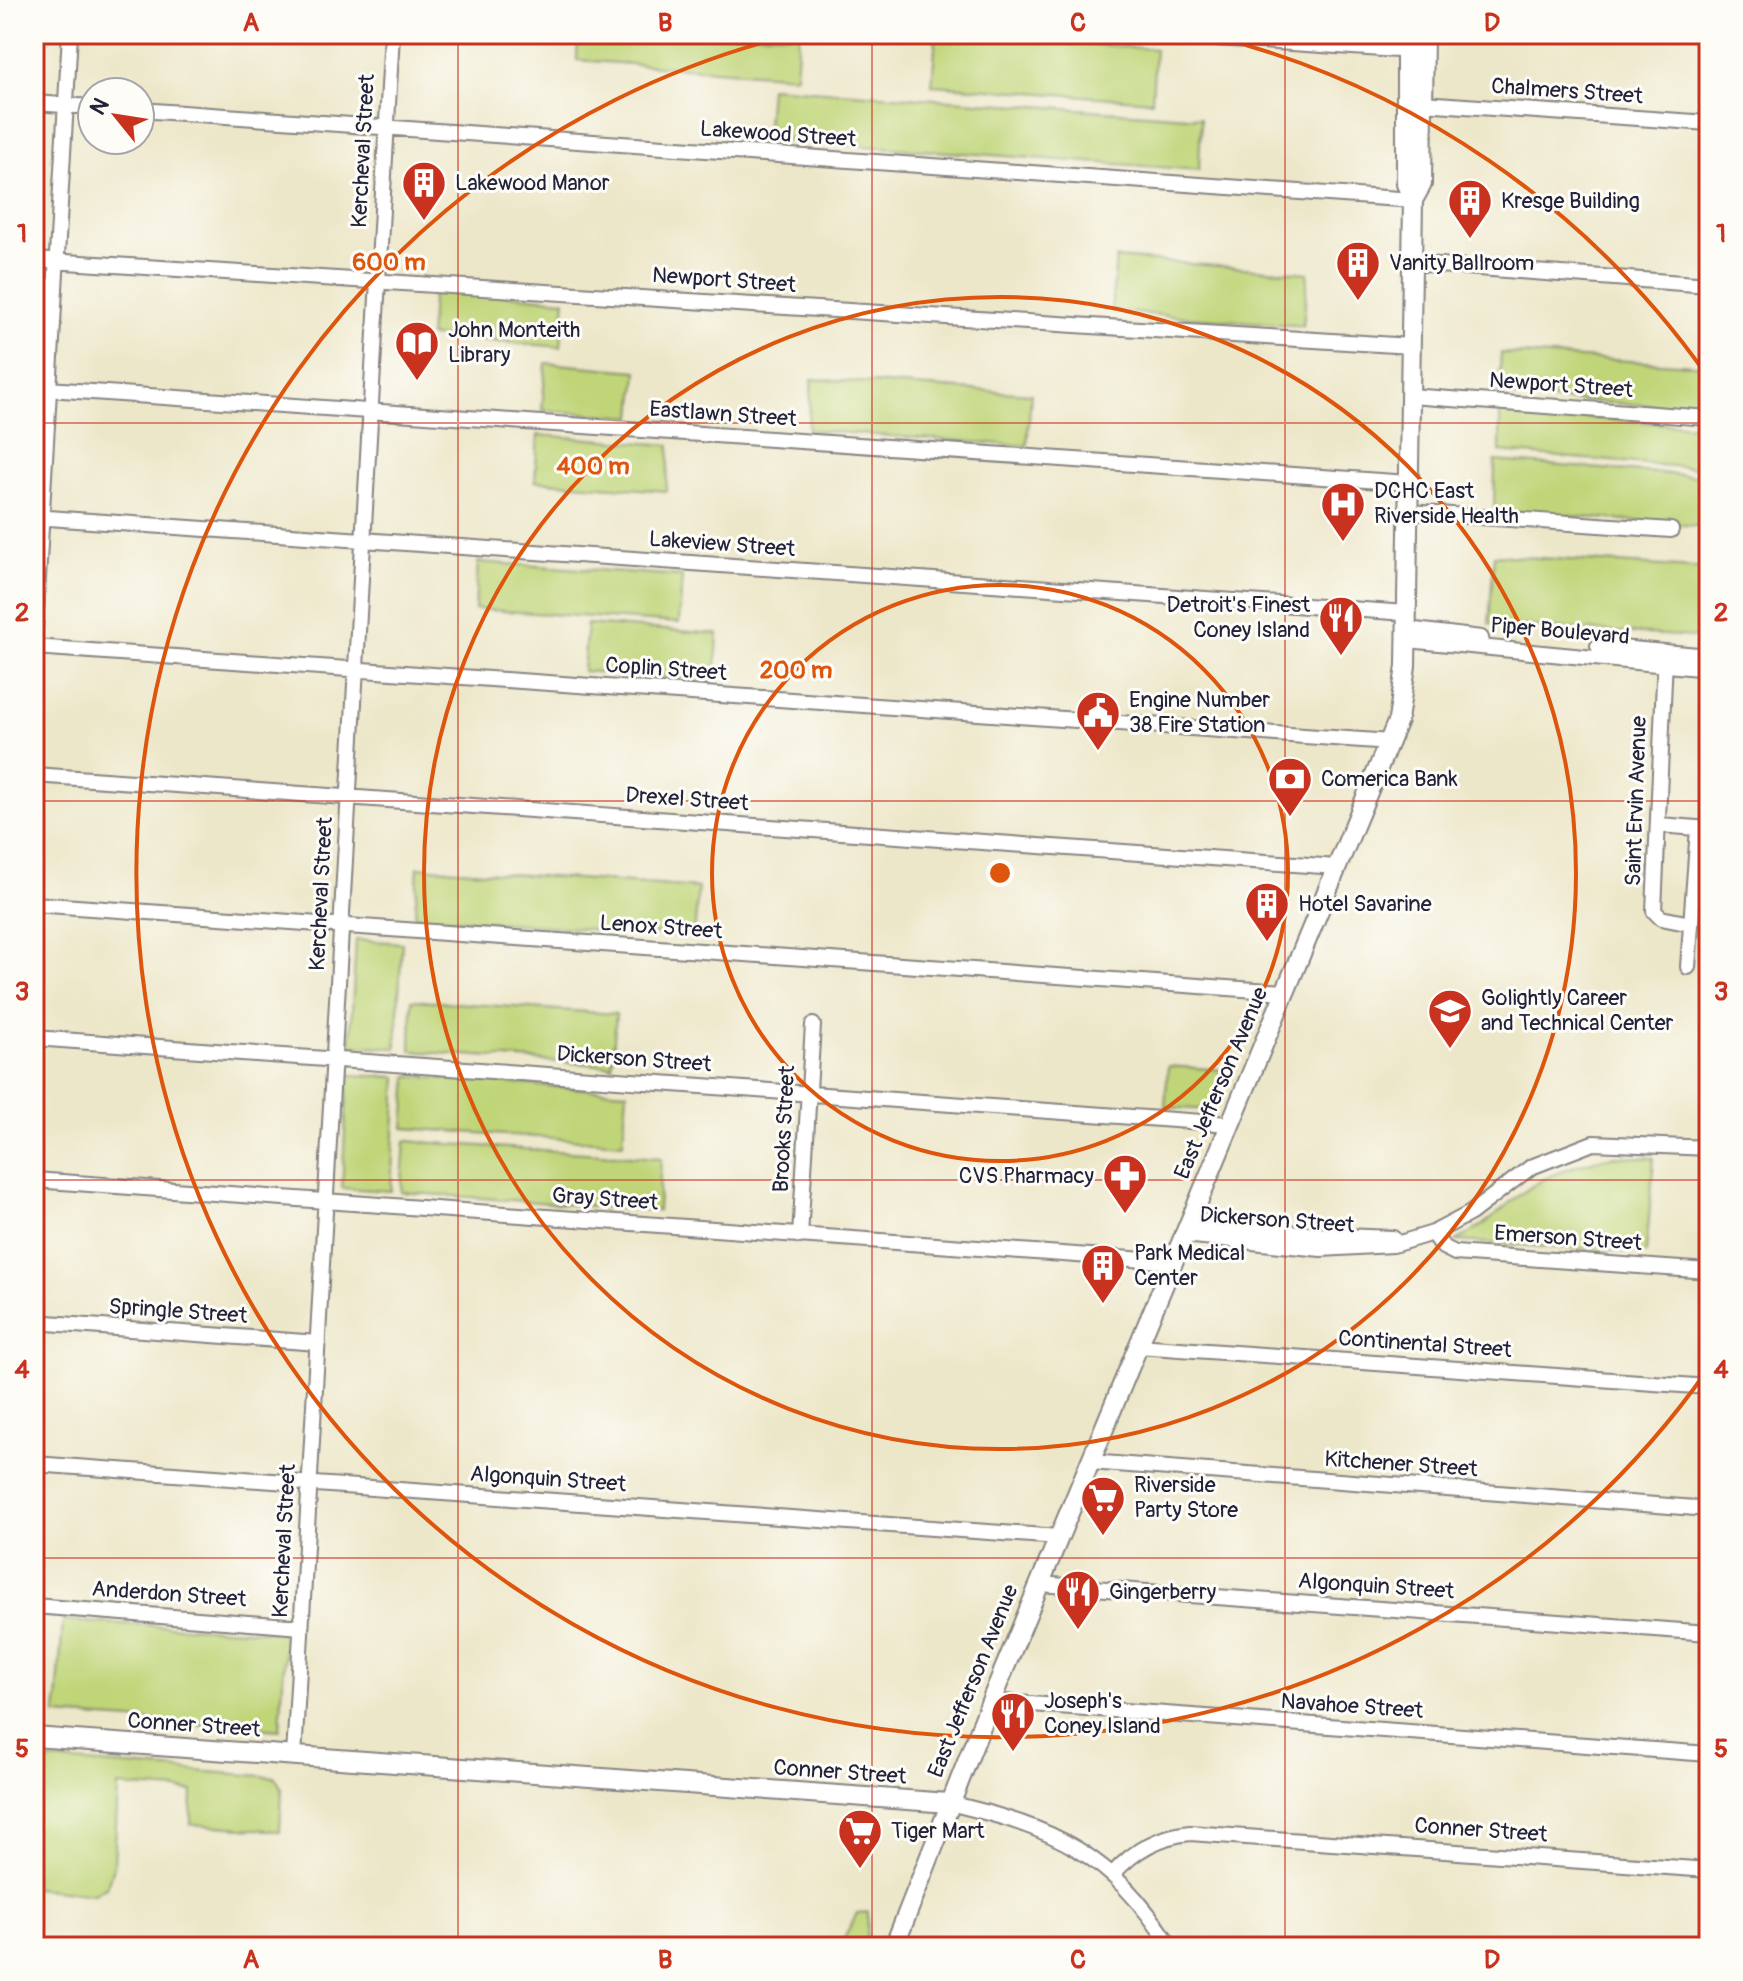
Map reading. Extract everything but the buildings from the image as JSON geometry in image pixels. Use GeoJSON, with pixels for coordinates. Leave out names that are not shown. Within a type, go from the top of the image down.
{"type":"FeatureCollection","features":[{"type":"Feature","properties":{"kind":"main road","name":"East Jefferson Avenue"},"geometry":{"type":"LineString","coordinates":[[1413,200],[1422,184],[1422,103],[1414,43]]}},
{"type":"Feature","properties":{"kind":"main road","name":"East Jefferson Avenue"},"geometry":{"type":"LineString","coordinates":[[894,1947],[1039,1584],[1391,742],[1404,691],[1407,627],[1413,200],[1406,184],[1414,43]]}},
{"type":"Feature","properties":{"kind":"main road","name":"Conner Street"},"geometry":{"type":"LineString","coordinates":[[34,1737],[949,1803]]}},
{"type":"Feature","properties":{"kind":"street"},"geometry":{"type":"LineString","coordinates":[[34,646],[38,517],[50,389],[70,34]]}},
{"type":"Feature","properties":{"kind":"street","name":"Kercheval Street"},"geometry":{"type":"LineString","coordinates":[[294,1757],[392,34]]}},
{"type":"Feature","properties":{"kind":"street"},"geometry":{"type":"LineString","coordinates":[[1154,34],[1414,43]]}},
{"type":"Feature","properties":{"kind":"street"},"geometry":{"type":"LineString","coordinates":[[34,103],[76,106]]}},
{"type":"Feature","properties":{"kind":"street","name":"Chalmers Street"},"geometry":{"type":"LineString","coordinates":[[1422,103],[1709,123]]}},
{"type":"Feature","properties":{"kind":"street","name":"Lakewood Street"},"geometry":{"type":"LineString","coordinates":[[156,111],[1413,200]]}},
{"type":"Feature","properties":{"kind":"street","name":"Newport Street"},"geometry":{"type":"LineString","coordinates":[[34,260],[1411,346]]}},
{"type":"Feature","properties":{"kind":"street"},"geometry":{"type":"LineString","coordinates":[[1412,263],[1709,285]]}},
{"type":"Feature","properties":{"kind":"street","name":"Eastlawn Street"},"geometry":{"type":"LineString","coordinates":[[34,388],[1409,483]]}},
{"type":"Feature","properties":{"kind":"street","name":"Newport Street"},"geometry":{"type":"LineString","coordinates":[[1410,396],[1709,418]]}},
{"type":"Feature","properties":{"kind":"street"},"geometry":{"type":"LineString","coordinates":[[1408,512],[1671,530]]}},
{"type":"Feature","properties":{"kind":"street","name":"Lakeview Street"},"geometry":{"type":"LineString","coordinates":[[38,517],[1407,627]]}},
{"type":"Feature","properties":{"kind":"street","name":"Piper Boulevard"},"geometry":{"type":"LineString","coordinates":[[1407,627],[1665,659],[1709,669]]}},
{"type":"Feature","properties":{"kind":"street","name":"Coplin Street"},"geometry":{"type":"LineString","coordinates":[[34,646],[1391,742]]}},
{"type":"Feature","properties":{"kind":"street","name":"Piper Boulevard"},"geometry":{"type":"LineString","coordinates":[[1665,659],[1709,656]]}},
{"type":"Feature","properties":{"kind":"street","name":"Saint Ervin Avenue"},"geometry":{"type":"LineString","coordinates":[[1665,659],[1654,911],[1661,918],[1691,924]]}},
{"type":"Feature","properties":{"kind":"street","name":"Drexel Street"},"geometry":{"type":"LineString","coordinates":[[34,775],[1337,867]]}},
{"type":"Feature","properties":{"kind":"street"},"geometry":{"type":"LineString","coordinates":[[1660,825],[1704,828],[1688,967]]}},
{"type":"Feature","properties":{"kind":"street","name":"Lenox Street"},"geometry":{"type":"LineString","coordinates":[[34,904],[1285,992]]}},
{"type":"Feature","properties":{"kind":"street","name":"Brooks Street"},"geometry":{"type":"LineString","coordinates":[[800,1236],[813,1025]]}},
{"type":"Feature","properties":{"kind":"street","name":"Dickerson Street"},"geometry":{"type":"LineString","coordinates":[[34,1038],[1230,1124]]}},
{"type":"Feature","properties":{"kind":"street","name":"Dickerson Street"},"geometry":{"type":"LineString","coordinates":[[1187,1229],[1321,1249],[1393,1245],[1433,1233],[1471,1213],[1531,1167],[1593,1143],[1709,1148]]}},
{"type":"Feature","properties":{"kind":"street","name":"Gray Street"},"geometry":{"type":"LineString","coordinates":[[34,1180],[1173,1262]]}},
{"type":"Feature","properties":{"kind":"street","name":"Emerson Street"},"geometry":{"type":"LineString","coordinates":[[1433,1233],[1443,1247],[1455,1253],[1709,1271]]}},
{"type":"Feature","properties":{"kind":"street","name":"Springle Street"},"geometry":{"type":"LineString","coordinates":[[34,1322],[318,1343]]}},
{"type":"Feature","properties":{"kind":"street","name":"Continental Street"},"geometry":{"type":"LineString","coordinates":[[1138,1346],[1709,1387]]}},
{"type":"Feature","properties":{"kind":"street","name":"Kitchener Street"},"geometry":{"type":"LineString","coordinates":[[1090,1462],[1709,1509]]}},
{"type":"Feature","properties":{"kind":"street","name":"Algonquin Street"},"geometry":{"type":"LineString","coordinates":[[34,1464],[1059,1537]]}},
{"type":"Feature","properties":{"kind":"street","name":"Algonquin Street"},"geometry":{"type":"LineString","coordinates":[[1039,1584],[1709,1633]]}},
{"type":"Feature","properties":{"kind":"street","name":"Anderdon Street"},"geometry":{"type":"LineString","coordinates":[[34,1606],[301,1627]]}},
{"type":"Feature","properties":{"kind":"street","name":"Navahoe Street"},"geometry":{"type":"LineString","coordinates":[[991,1701],[1709,1754]]}},
{"type":"Feature","properties":{"kind":"street","name":"Conner Street"},"geometry":{"type":"LineString","coordinates":[[949,1803],[1038,1829],[1066,1841],[1113,1874],[1125,1861],[1153,1842],[1190,1833],[1709,1870]]}},
{"type":"Feature","properties":{"kind":"street"},"geometry":{"type":"LineString","coordinates":[[1113,1874],[1151,1915],[1171,1947]]}},
{"type":"Feature","properties":{"kind":"green space"},"geometry":{"type":"Polygon","coordinates":[[[578,34],[799,34],[796,76],[577,60],[578,34]]]}},
{"type":"Feature","properties":{"kind":"green space"},"geometry":{"type":"Polygon","coordinates":[[[936,34],[1155,49],[1152,101],[932,85],[936,34]]]}},
{"type":"Feature","properties":{"kind":"green space"},"geometry":{"type":"Polygon","coordinates":[[[770,87],[1201,118],[1199,170],[766,139],[770,87]]]}},
{"type":"Feature","properties":{"kind":"green space"},"geometry":{"type":"Polygon","coordinates":[[[1116,258],[1308,273],[1303,326],[1111,311],[1116,258]]]}},
{"type":"Feature","properties":{"kind":"green space"},"geometry":{"type":"Polygon","coordinates":[[[433,289],[565,300],[561,347],[429,336],[433,289]]]}},
{"type":"Feature","properties":{"kind":"green space"},"geometry":{"type":"Polygon","coordinates":[[[1501,353],[1709,366],[1709,409],[1498,396],[1501,353]]]}},
{"type":"Feature","properties":{"kind":"green space"},"geometry":{"type":"Polygon","coordinates":[[[546,363],[637,371],[633,417],[542,410],[546,363]]]}},
{"type":"Feature","properties":{"kind":"green space"},"geometry":{"type":"Polygon","coordinates":[[[812,379],[1031,394],[1027,446],[808,430],[812,379]]]}},
{"type":"Feature","properties":{"kind":"green space"},"geometry":{"type":"Polygon","coordinates":[[[1500,411],[1709,427],[1709,469],[1500,452],[1500,411]]]}},
{"type":"Feature","properties":{"kind":"green space"},"geometry":{"type":"Polygon","coordinates":[[[538,435],[670,445],[666,491],[535,481],[538,435]]]}},
{"type":"Feature","properties":{"kind":"green space"},"geometry":{"type":"Polygon","coordinates":[[[1495,461],[1709,477],[1709,527],[1494,510],[1495,461]]]}},
{"type":"Feature","properties":{"kind":"green space"},"geometry":{"type":"Polygon","coordinates":[[[1494,555],[1709,569],[1709,638],[1489,624],[1494,555]]]}},
{"type":"Feature","properties":{"kind":"green space"},"geometry":{"type":"Polygon","coordinates":[[[478,562],[682,576],[679,623],[475,609],[478,562]]]}},
{"type":"Feature","properties":{"kind":"green space"},"geometry":{"type":"Polygon","coordinates":[[[587,624],[718,634],[715,681],[583,671],[587,624]]]}},
{"type":"Feature","properties":{"kind":"green space"},"geometry":{"type":"Polygon","coordinates":[[[418,867],[698,888],[694,937],[415,916],[418,867]]]}},
{"type":"Feature","properties":{"kind":"green space"},"geometry":{"type":"Polygon","coordinates":[[[356,940],[402,943],[396,1048],[350,1045],[356,940]]]}},
{"type":"Feature","properties":{"kind":"green space"},"geometry":{"type":"Polygon","coordinates":[[[412,1000],[616,1014],[612,1066],[411,1051],[412,1000]]]}},
{"type":"Feature","properties":{"kind":"green space"},"geometry":{"type":"Polygon","coordinates":[[[1168,1066],[1224,1070],[1209,1110],[1165,1107],[1168,1066]]]}},
{"type":"Feature","properties":{"kind":"green space"},"geometry":{"type":"Polygon","coordinates":[[[348,1075],[397,1077],[391,1191],[342,1188],[348,1075]]]}},
{"type":"Feature","properties":{"kind":"green space"},"geometry":{"type":"Polygon","coordinates":[[[408,1076],[627,1092],[623,1143],[404,1128],[408,1076]]]}},
{"type":"Feature","properties":{"kind":"green space"},"geometry":{"type":"Polygon","coordinates":[[[405,1141],[661,1158],[658,1211],[401,1192],[405,1141]]]}},
{"type":"Feature","properties":{"kind":"green space"},"geometry":{"type":"Polygon","coordinates":[[[1615,1156],[1654,1158],[1646,1253],[1455,1241],[1544,1179],[1578,1165],[1615,1156]]]}},
{"type":"Feature","properties":{"kind":"green space"},"geometry":{"type":"Polygon","coordinates":[[[63,1621],[286,1632],[280,1730],[56,1715],[63,1621]]]}},
{"type":"Feature","properties":{"kind":"green space"},"geometry":{"type":"Polygon","coordinates":[[[34,1759],[275,1777],[282,1789],[280,1831],[191,1824],[192,1791],[118,1786],[114,1864],[107,1886],[94,1894],[34,1888],[34,1759]]]}},
{"type":"Feature","properties":{"kind":"green space"},"geometry":{"type":"Polygon","coordinates":[[[868,1912],[867,1947],[840,1947],[857,1913],[868,1912]]]}},
{"type":"Feature","properties":{"kind":"place","name":"Lakewood Manor"},"geometry":{"type":"Point","coordinates":[424,222]}},
{"type":"Feature","properties":{"kind":"place","name":"Kresge Building"},"geometry":{"type":"Point","coordinates":[1470,240]}},
{"type":"Feature","properties":{"kind":"place","name":"Vanity Ballroom"},"geometry":{"type":"Point","coordinates":[1358,302]}},
{"type":"Feature","properties":{"kind":"place","name":"John Monteith Library"},"geometry":{"type":"Point","coordinates":[417,382]}},
{"type":"Feature","properties":{"kind":"place","name":"DCHC East Riverside Health"},"geometry":{"type":"Point","coordinates":[1343,543]}},
{"type":"Feature","properties":{"kind":"place","name":"Detroit's Finest Coney Island"},"geometry":{"type":"Point","coordinates":[1341,657]}},
{"type":"Feature","properties":{"kind":"place","name":"Engine Number 38 Fire Station"},"geometry":{"type":"Point","coordinates":[1098,752]}},
{"type":"Feature","properties":{"kind":"place","name":"Comerica Bank"},"geometry":{"type":"Point","coordinates":[1290,818]}},
{"type":"Feature","properties":{"kind":"place","name":"Hotel Savarine"},"geometry":{"type":"Point","coordinates":[1267,943]}},
{"type":"Feature","properties":{"kind":"place","name":"Golightly Career and Technical Center"},"geometry":{"type":"Point","coordinates":[1450,1050]}},
{"type":"Feature","properties":{"kind":"place","name":"CVS Pharmacy"},"geometry":{"type":"Point","coordinates":[1125,1215]}},
{"type":"Feature","properties":{"kind":"place","name":"Park Medical Center"},"geometry":{"type":"Point","coordinates":[1103,1305]}},
{"type":"Feature","properties":{"kind":"place","name":"Riverside Party Store"},"geometry":{"type":"Point","coordinates":[1103,1537]}},
{"type":"Feature","properties":{"kind":"place","name":"Gingerberry"},"geometry":{"type":"Point","coordinates":[1078,1631]}},
{"type":"Feature","properties":{"kind":"place","name":"Joseph's Coney Island"},"geometry":{"type":"Point","coordinates":[1013,1753]}},
{"type":"Feature","properties":{"kind":"place","name":"Tiger Mart"},"geometry":{"type":"Point","coordinates":[860,1870]}}]}
